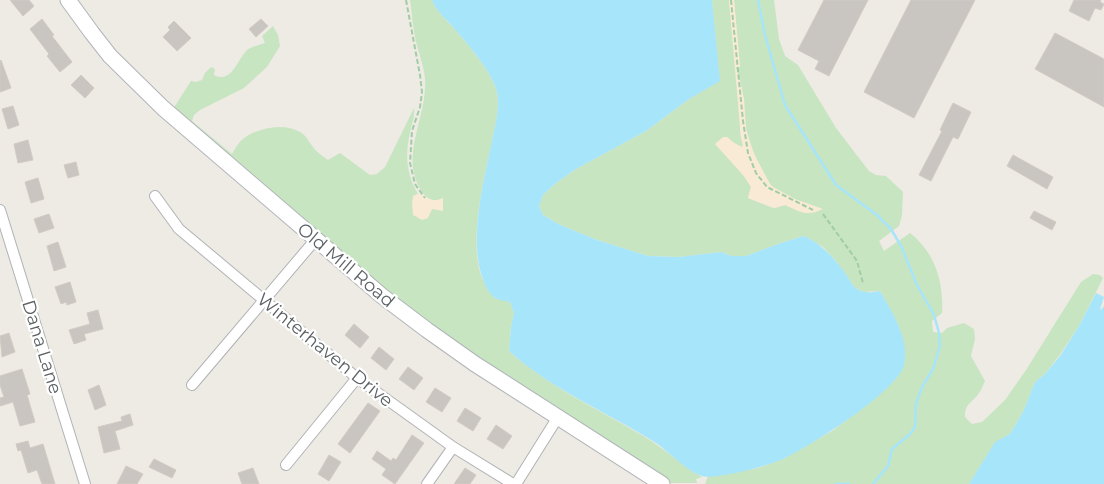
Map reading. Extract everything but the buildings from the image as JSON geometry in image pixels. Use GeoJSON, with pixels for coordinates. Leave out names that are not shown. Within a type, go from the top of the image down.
{"type":"FeatureCollection","features":[{"type":"Feature","properties":{"kind":"street","name":"Old Mill Road"},"geometry":{"type":"LineString","coordinates":[[68,0],[110,56],[157,102],[382,296],[498,380],[662,484]]}},
{"type":"Feature","properties":{"kind":"street","name":"Winterhaven Drive"},"geometry":{"type":"LineString","coordinates":[[154,196],[179,229],[357,378],[453,447],[515,484]]}},
{"type":"Feature","properties":{"kind":"street","name":"Dana Lane"},"geometry":{"type":"LineString","coordinates":[[0,210],[85,484]]}},
{"type":"Feature","properties":{"kind":"street"},"geometry":{"type":"LineString","coordinates":[[192,385],[316,239]]}},
{"type":"Feature","properties":{"kind":"street"},"geometry":{"type":"LineString","coordinates":[[286,465],[357,378]]}},
{"type":"Feature","properties":{"kind":"street"},"geometry":{"type":"LineString","coordinates":[[515,484],[558,417]]}},
{"type":"Feature","properties":{"kind":"street"},"geometry":{"type":"LineString","coordinates":[[427,484],[453,447]]}},
{"type":"Feature","properties":{"kind":"path"},"geometry":{"type":"LineString","coordinates":[[406,0],[422,92],[420,107],[412,131],[410,163],[415,184],[424,198]]}},
{"type":"Feature","properties":{"kind":"path"},"geometry":{"type":"LineString","coordinates":[[731,0],[743,122],[748,153],[756,173],[767,187],[813,210]]}},
{"type":"Feature","properties":{"kind":"path"},"geometry":{"type":"LineString","coordinates":[[823,214],[857,261],[863,283]]}},
{"type":"Feature","properties":{"kind":"green space"},"geometry":{"type":"Polygon","coordinates":[[[410,0],[432,0],[441,15],[479,58],[495,85],[498,106],[497,118],[479,209],[477,244],[478,260],[484,281],[495,298],[510,302],[514,313],[509,351],[524,364],[558,387],[660,447],[702,477],[696,479],[697,483],[668,483],[540,400],[398,303],[173,109],[191,81],[202,80],[205,73],[211,67],[215,69],[214,75],[220,77],[229,74],[246,51],[265,43],[262,36],[273,26],[278,35],[280,46],[267,67],[244,88],[200,110],[194,115],[192,121],[232,154],[242,140],[253,133],[274,127],[294,129],[304,135],[316,151],[328,160],[340,153],[370,175],[377,174],[385,167],[414,108],[407,157],[411,179],[418,194],[413,196],[432,209],[443,198],[432,200],[425,196],[416,179],[413,165],[415,137],[425,94],[425,79],[415,37],[410,0]]]}},
{"type":"Feature","properties":{"kind":"green space"},"geometry":{"type":"Polygon","coordinates":[[[712,0],[729,0],[736,67],[740,67],[734,0],[774,0],[779,39],[785,56],[798,65],[836,128],[869,171],[876,175],[886,176],[903,192],[902,215],[899,226],[879,241],[884,251],[910,233],[926,249],[932,259],[939,280],[942,302],[942,313],[932,321],[933,332],[942,333],[947,328],[964,323],[974,329],[975,339],[971,356],[985,381],[980,392],[966,409],[965,417],[972,424],[982,422],[1005,400],[1081,282],[1093,274],[1100,275],[1103,278],[1079,326],[1045,374],[1035,382],[1023,412],[1010,434],[995,443],[969,484],[705,484],[708,476],[758,468],[783,459],[832,431],[868,404],[895,380],[899,326],[880,291],[863,292],[855,288],[823,247],[804,236],[746,256],[731,256],[721,252],[679,257],[648,256],[597,240],[558,224],[543,215],[539,206],[543,195],[556,183],[576,169],[646,131],[689,99],[719,81],[712,0]],[[736,71],[742,148],[727,137],[724,137],[716,144],[744,176],[751,187],[748,198],[774,208],[785,205],[822,209],[784,194],[769,183],[756,159],[747,133],[739,77],[736,71]]]}},
{"type":"Feature","properties":{"kind":"sand"},"geometry":{"type":"Polygon","coordinates":[[[729,0],[734,0],[740,67],[736,67],[744,98],[746,129],[753,152],[771,186],[795,199],[823,209],[812,213],[804,213],[785,205],[774,208],[748,198],[751,187],[744,176],[715,144],[723,137],[727,137],[742,147],[743,145],[729,0]]]}},
{"type":"Feature","properties":{"kind":"sand"},"geometry":{"type":"Polygon","coordinates":[[[418,194],[433,200],[443,198],[443,211],[432,209],[428,218],[422,220],[413,215],[413,196],[418,194]]]}},
{"type":"Feature","properties":{"kind":"water"},"geometry":{"type":"Polygon","coordinates":[[[432,0],[712,0],[720,81],[689,99],[646,131],[576,169],[556,183],[543,195],[539,206],[543,215],[558,224],[597,240],[648,256],[679,257],[721,252],[731,256],[746,256],[804,236],[827,252],[857,289],[866,292],[880,291],[899,326],[904,345],[904,365],[898,376],[870,403],[831,431],[795,453],[777,462],[730,474],[708,477],[697,474],[656,443],[561,389],[526,365],[509,351],[514,313],[510,302],[495,298],[488,290],[479,264],[477,247],[479,211],[497,117],[497,92],[490,76],[478,58],[438,11],[432,0]]]}},
{"type":"Feature","properties":{"kind":"water"},"geometry":{"type":"Polygon","coordinates":[[[1096,293],[1104,297],[1100,309],[1104,306],[1104,484],[969,484],[995,442],[1010,434],[1023,412],[1035,382],[1045,374],[1060,356],[1079,326],[1096,293]]]}},
{"type":"Feature","properties":{"kind":"waterway"},"geometry":{"type":"LineString","coordinates":[[758,0],[765,35],[785,105],[836,185],[877,215],[891,229],[901,246],[917,285],[934,315],[939,333],[940,346],[933,369],[922,387],[916,404],[915,427],[910,434],[892,449],[888,466],[873,484]]}},
{"type":"Feature","properties":{"kind":"waterway"},"geometry":{"type":"LineString","coordinates":[[836,484],[849,484]]}}]}
